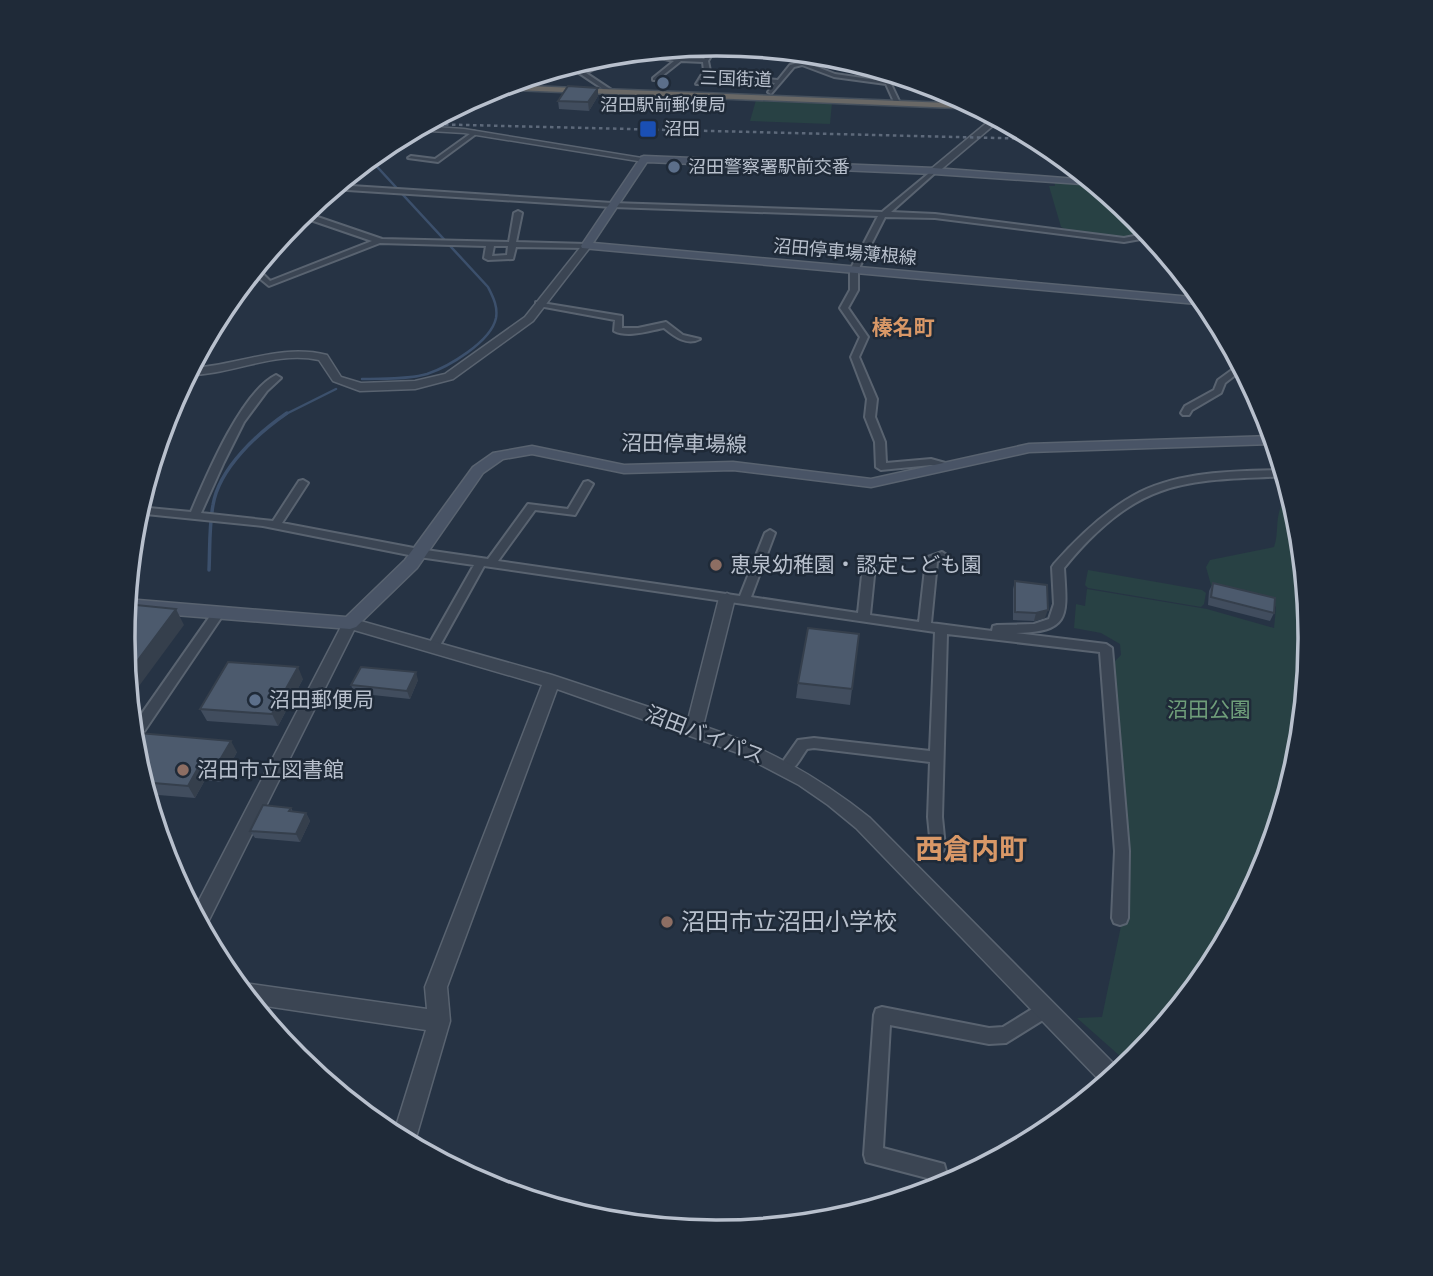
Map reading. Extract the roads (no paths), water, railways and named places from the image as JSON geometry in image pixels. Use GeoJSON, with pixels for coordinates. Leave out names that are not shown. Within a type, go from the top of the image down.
{"type":"FeatureCollection","features":[{"type":"Feature","properties":{"kind":"highway","name":"三国街道"},"geometry":{"type":"LineString","coordinates":[[524,89],[952,106]]}},
{"type":"Feature","properties":{"kind":"main road"},"geometry":{"type":"LineString","coordinates":[[586,246],[644,159],[934,171],[1078,182]]}},
{"type":"Feature","properties":{"kind":"main road","name":"沼田停車場薄根線"},"geometry":{"type":"LineString","coordinates":[[586,246],[1190,301]]}},
{"type":"Feature","properties":{"kind":"main road","name":"沼田停車場線"},"geometry":{"type":"LineString","coordinates":[[350,623],[419,553],[478,470],[498,456],[517,452],[532,450],[624,469],[733,466],[871,483],[1029,448],[1264,440]]}},
{"type":"Feature","properties":{"kind":"main road"},"geometry":{"type":"LineString","coordinates":[[136,606],[350,623]]}},
{"type":"Feature","properties":{"kind":"street"},"geometry":{"type":"LineString","coordinates":[[698,83],[706,71],[705,61],[709,56]]}},
{"type":"Feature","properties":{"kind":"street"},"geometry":{"type":"LineString","coordinates":[[750,59],[760,57]]}},
{"type":"Feature","properties":{"kind":"street"},"geometry":{"type":"LineString","coordinates":[[668,58],[705,61]]}},
{"type":"Feature","properties":{"kind":"street"},"geometry":{"type":"LineString","coordinates":[[655,79],[679,60]]}},
{"type":"Feature","properties":{"kind":"street"},"geometry":{"type":"LineString","coordinates":[[771,92],[792,66],[801,62]]}},
{"type":"Feature","properties":{"kind":"street"},"geometry":{"type":"LineString","coordinates":[[804,63],[836,77],[876,79],[890,85],[897,103]]}},
{"type":"Feature","properties":{"kind":"street"},"geometry":{"type":"LineString","coordinates":[[586,71],[582,73],[611,92]]}},
{"type":"Feature","properties":{"kind":"street"},"geometry":{"type":"LineString","coordinates":[[742,79],[778,82]]}},
{"type":"Feature","properties":{"kind":"street"},"geometry":{"type":"LineString","coordinates":[[945,466],[931,462],[881,467],[880,442],[870,418],[872,399],[855,357],[864,337],[844,307],[854,290],[854,270],[882,216],[990,124]]}},
{"type":"Feature","properties":{"kind":"street"},"geometry":{"type":"LineString","coordinates":[[434,130],[474,133],[644,159]]}},
{"type":"Feature","properties":{"kind":"street"},"geometry":{"type":"LineString","coordinates":[[411,158],[436,161],[474,133]]}},
{"type":"Feature","properties":{"kind":"street"},"geometry":{"type":"LineString","coordinates":[[348,188],[612,205],[981,220],[1114,240],[1138,237]]}},
{"type":"Feature","properties":{"kind":"street"},"geometry":{"type":"LineString","coordinates":[[490,245],[488,258],[510,257],[518,213]]}},
{"type":"Feature","properties":{"kind":"street"},"geometry":{"type":"LineString","coordinates":[[313,218],[378,241],[586,246]]}},
{"type":"Feature","properties":{"kind":"street"},"geometry":{"type":"LineString","coordinates":[[261,277],[269,284],[378,241]]}},
{"type":"Feature","properties":{"kind":"street"},"geometry":{"type":"LineString","coordinates":[[200,371],[228,369],[299,352],[323,357],[337,379],[360,387],[437,382],[459,373],[529,319],[586,246]]}},
{"type":"Feature","properties":{"kind":"street"},"geometry":{"type":"LineString","coordinates":[[539,304],[619,318],[618,331],[638,331],[666,325],[680,337],[696,339]]}},
{"type":"Feature","properties":{"kind":"street"},"geometry":{"type":"LineString","coordinates":[[1186,413],[1188,408],[1219,391],[1221,382],[1234,372]]}},
{"type":"Feature","properties":{"kind":"street"},"geometry":{"type":"LineString","coordinates":[[194,516],[212,474],[259,392],[276,378]]}},
{"type":"Feature","properties":{"kind":"street"},"geometry":{"type":"LineString","coordinates":[[988,635],[998,629],[1041,629],[1052,625],[1059,618],[1061,609],[1058,567],[1097,530],[1146,492],[1224,477],[1275,474]]}},
{"type":"Feature","properties":{"kind":"street"},"geometry":{"type":"LineString","coordinates":[[275,526],[303,483]]}},
{"type":"Feature","properties":{"kind":"street"},"geometry":{"type":"LineString","coordinates":[[434,646],[486,563],[532,506],[571,513],[588,484]]}},
{"type":"Feature","properties":{"kind":"street"},"geometry":{"type":"LineString","coordinates":[[149,511],[275,526],[419,553],[941,629],[1106,649],[1122,851],[1120,918]]}},
{"type":"Feature","properties":{"kind":"street"},"geometry":{"type":"LineString","coordinates":[[744,600],[771,533]]}},
{"type":"Feature","properties":{"kind":"street"},"geometry":{"type":"LineString","coordinates":[[925,625],[932,560],[942,556]]}},
{"type":"Feature","properties":{"kind":"street"},"geometry":{"type":"LineString","coordinates":[[863,616],[869,566]]}},
{"type":"Feature","properties":{"kind":"street"},"geometry":{"type":"LineString","coordinates":[[694,729],[727,598]]}},
{"type":"Feature","properties":{"kind":"street"},"geometry":{"type":"LineString","coordinates":[[141,725],[219,612]]}},
{"type":"Feature","properties":{"kind":"street"},"geometry":{"type":"LineString","coordinates":[[203,912],[350,623]]}},
{"type":"Feature","properties":{"kind":"street","name":"沼田バイパス"},"geometry":{"type":"LineString","coordinates":[[350,623],[552,681],[738,743],[786,767],[830,795],[863,823],[1106,1070]]}},
{"type":"Feature","properties":{"kind":"street"},"geometry":{"type":"LineString","coordinates":[[938,847],[937,757],[941,629]]}},
{"type":"Feature","properties":{"kind":"street"},"geometry":{"type":"LineString","coordinates":[[406,1130],[439,1021],[436,987],[552,681]]}},
{"type":"Feature","properties":{"kind":"street"},"geometry":{"type":"LineString","coordinates":[[786,767],[803,744],[814,743],[937,757]]}},
{"type":"Feature","properties":{"kind":"street"},"geometry":{"type":"LineString","coordinates":[[257,995],[439,1021]]}},
{"type":"Feature","properties":{"kind":"street"},"geometry":{"type":"LineString","coordinates":[[936,1177],[937,1171],[873,1155],[882,1015],[989,1036],[1006,1035],[1045,1009]]}},
{"type":"Feature","properties":{"kind":"waterway"},"geometry":{"type":"LineString","coordinates":[[362,379],[419,376],[446,366],[478,344],[496,318],[495,302],[488,287],[376,166]]}},
{"type":"Feature","properties":{"kind":"waterway"},"geometry":{"type":"LineString","coordinates":[[285,414],[336,389]]}},
{"type":"Feature","properties":{"kind":"waterway"},"geometry":{"type":"LineString","coordinates":[[209,570],[213,505],[223,478],[252,441],[285,414]]}},
{"type":"Feature","properties":{"kind":"railway"},"geometry":{"type":"LineString","coordinates":[[443,124],[1015,138]]}},
{"type":"Feature","properties":{"kind":"place","name":"沼田駅前郵便局"},"geometry":{"type":"Point","coordinates":[663,83]}},
{"type":"Feature","properties":{"kind":"place","name":"沼田"},"geometry":{"type":"Point","coordinates":[648,129]}},
{"type":"Feature","properties":{"kind":"place","name":"沼田警察署駅前交番"},"geometry":{"type":"Point","coordinates":[674,167]}},
{"type":"Feature","properties":{"kind":"place","name":"恵泉幼稚園・認定こども園"},"geometry":{"type":"Point","coordinates":[716,565]}},
{"type":"Feature","properties":{"kind":"place","name":"沼田郵便局"},"geometry":{"type":"Point","coordinates":[255,700]}},
{"type":"Feature","properties":{"kind":"place","name":"沼田市立図書館"},"geometry":{"type":"Point","coordinates":[183,770]}},
{"type":"Feature","properties":{"kind":"place","name":"沼田市立沼田小学校"},"geometry":{"type":"Point","coordinates":[667,922]}},
{"type":"Feature","properties":{"kind":"district","name":"榛名町"},"geometry":{"type":"Point","coordinates":[903,328]}},
{"type":"Feature","properties":{"kind":"district","name":"西倉内町"},"geometry":{"type":"Point","coordinates":[971,849]}},
{"type":"Feature","properties":{"kind":"park label","name":"沼田公園"},"geometry":{"type":"Point","coordinates":[1209,710]}}]}
